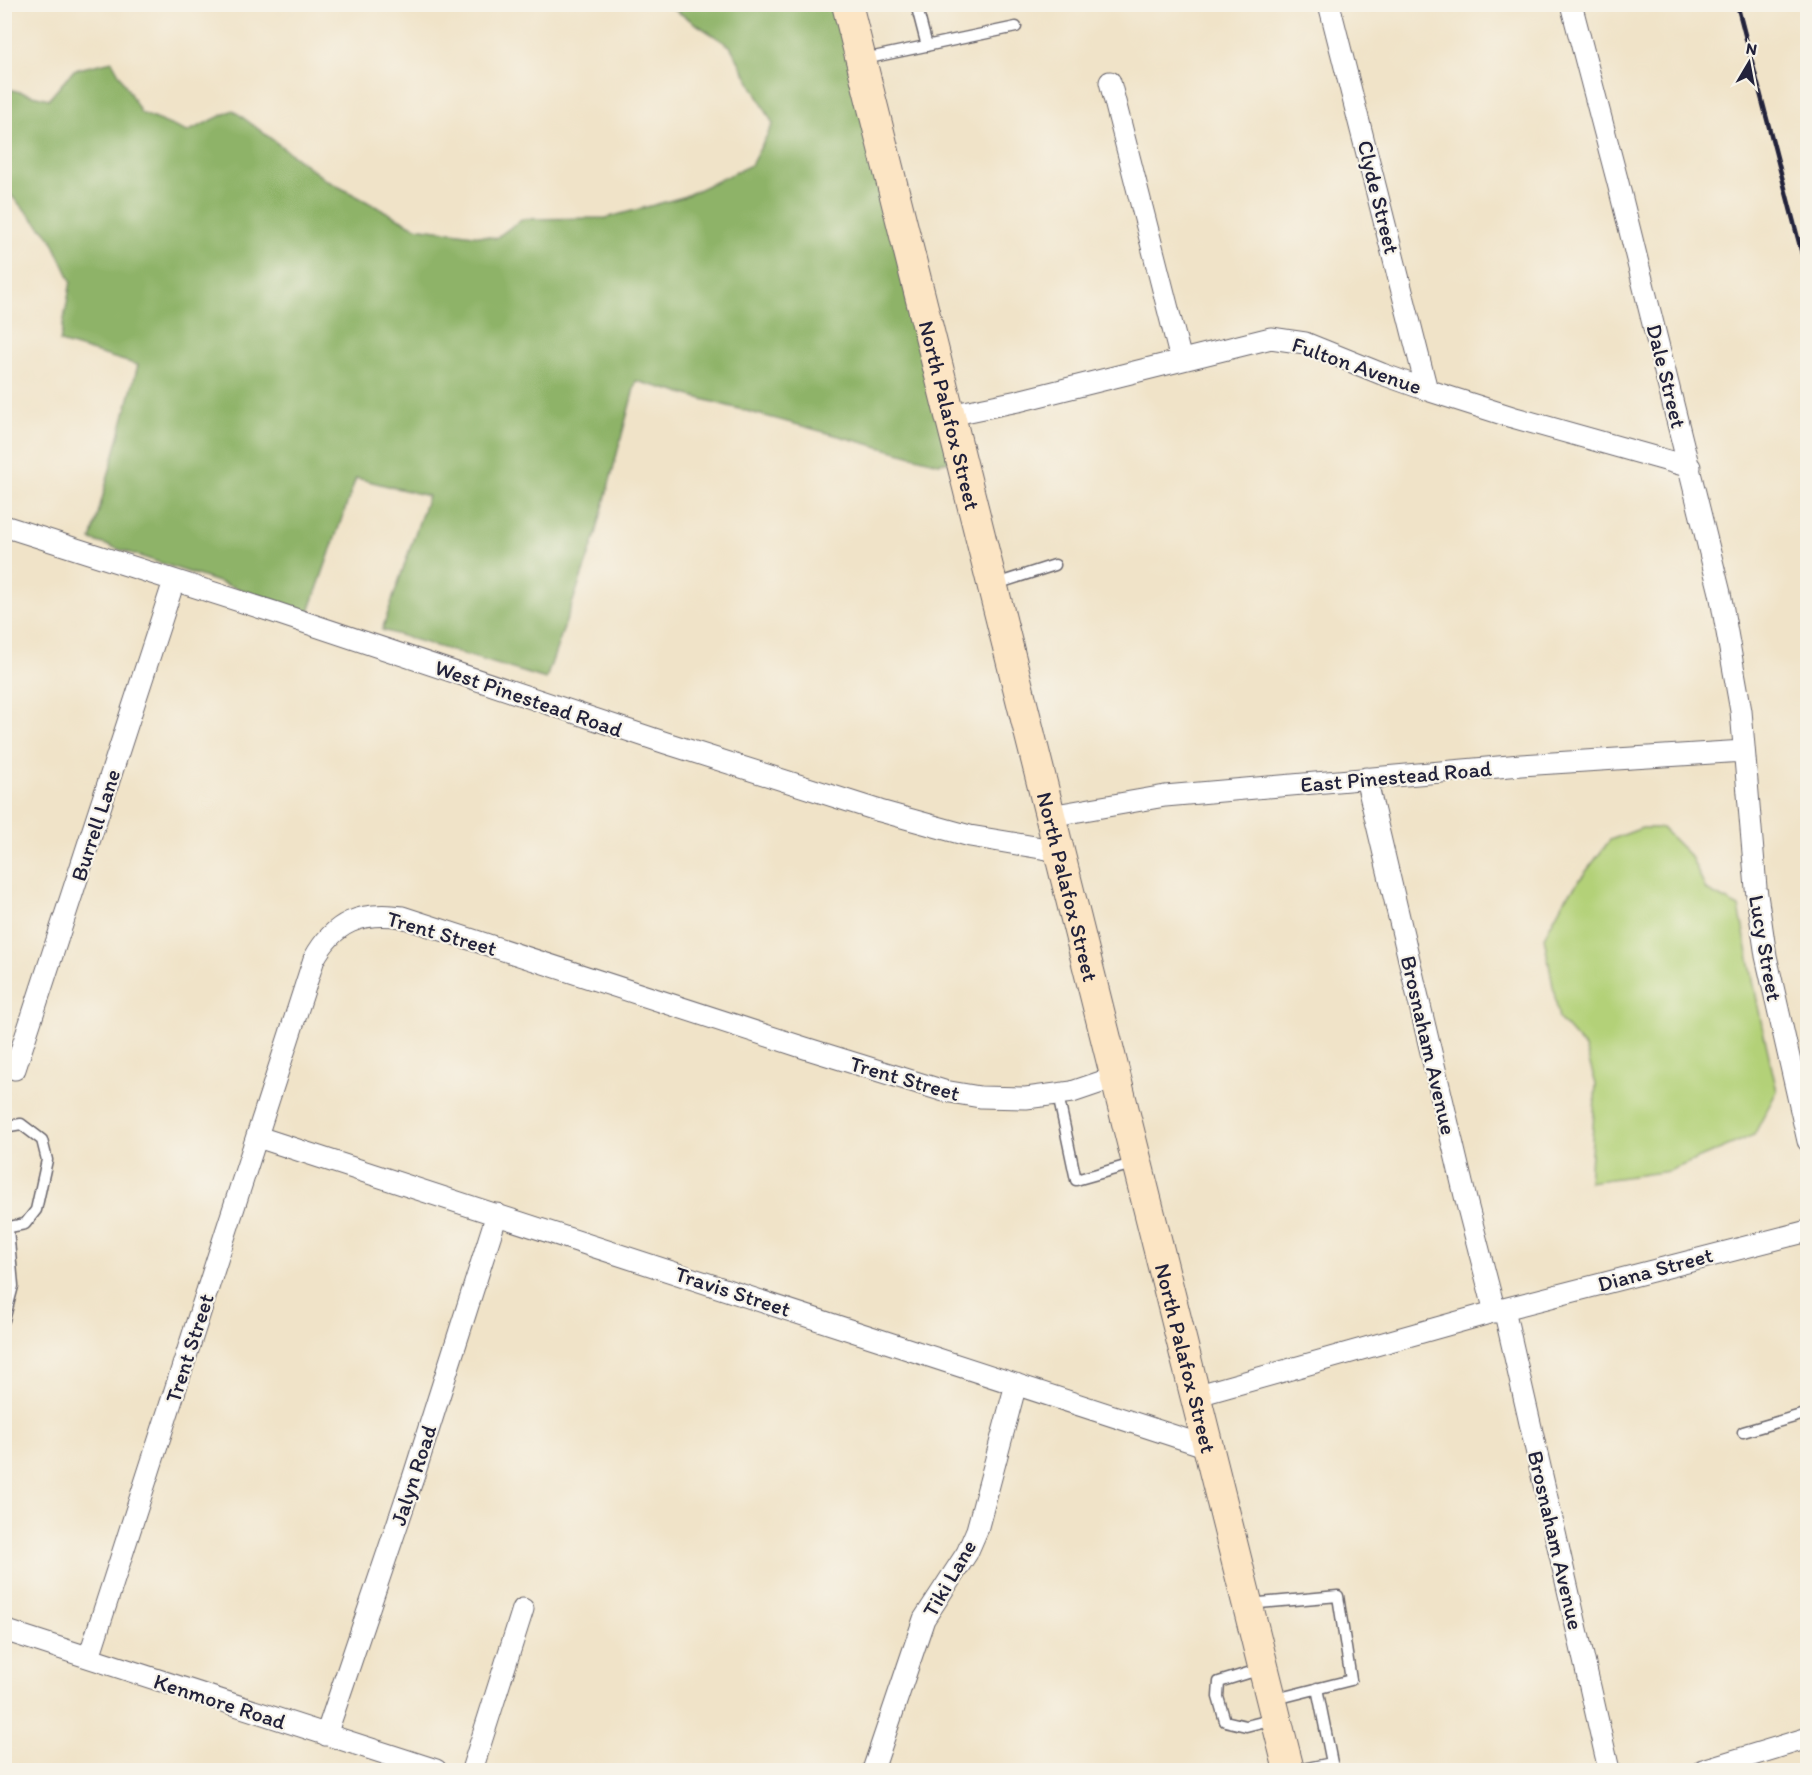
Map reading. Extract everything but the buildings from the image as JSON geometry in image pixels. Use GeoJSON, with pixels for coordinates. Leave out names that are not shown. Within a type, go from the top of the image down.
{"type":"FeatureCollection","features":[{"type":"Feature","properties":{"kind":"main road","name":"North Palafox Street"},"geometry":{"type":"LineString","coordinates":[[847,4],[1274,1709],[1300,1770]]}},
{"type":"Feature","properties":{"kind":"street","name":"Clyde Street"},"geometry":{"type":"LineString","coordinates":[[1329,4],[1427,390]]}},
{"type":"Feature","properties":{"kind":"street","name":"Dale Street"},"geometry":{"type":"LineString","coordinates":[[1571,4],[1690,467],[1732,653],[1741,711],[1744,751]]}},
{"type":"Feature","properties":{"kind":"street"},"geometry":{"type":"LineString","coordinates":[[1110,82],[1181,360]]}},
{"type":"Feature","properties":{"kind":"street","name":"Fulton Avenue"},"geometry":{"type":"LineString","coordinates":[[950,415],[1018,401],[1270,338],[1305,343],[1427,390],[1512,417],[1690,467]]}},
{"type":"Feature","properties":{"kind":"street","name":"West Pinestead Road"},"geometry":{"type":"LineString","coordinates":[[4,526],[655,740],[880,811],[970,836],[1059,851]]}},
{"type":"Feature","properties":{"kind":"street","name":"Burrell Lane"},"geometry":{"type":"LineString","coordinates":[[15,1069],[174,581]]}},
{"type":"Feature","properties":{"kind":"street","name":"East Pinestead Road"},"geometry":{"type":"LineString","coordinates":[[1050,816],[1165,796],[1521,765],[1744,751]]}},
{"type":"Feature","properties":{"kind":"street","name":"Lucy Street"},"geometry":{"type":"LineString","coordinates":[[1744,751],[1756,888],[1766,956],[1808,1141]]}},
{"type":"Feature","properties":{"kind":"street","name":"Brosnaham Avenue"},"geometry":{"type":"LineString","coordinates":[[1366,778],[1466,1200],[1499,1310],[1609,1770]]}},
{"type":"Feature","properties":{"kind":"street","name":"Trent Street"},"geometry":{"type":"LineString","coordinates":[[89,1657],[314,959],[320,947],[333,932],[350,921],[362,916],[382,914],[402,916],[945,1092],[1003,1099],[1058,1095],[1116,1077]]}},
{"type":"Feature","properties":{"kind":"street","name":"Travis Street"},"geometry":{"type":"LineString","coordinates":[[258,1137],[1208,1447]]}},
{"type":"Feature","properties":{"kind":"street","name":"Jalyn Road"},"geometry":{"type":"LineString","coordinates":[[326,1735],[414,1475],[497,1214]]}},
{"type":"Feature","properties":{"kind":"street","name":"Diana Street"},"geometry":{"type":"LineString","coordinates":[[1195,1396],[1499,1310],[1808,1231]]}},
{"type":"Feature","properties":{"kind":"street","name":"Tiki Lane"},"geometry":{"type":"LineString","coordinates":[[873,1770],[924,1619],[967,1553],[977,1530],[1016,1384]]}},
{"type":"Feature","properties":{"kind":"street"},"geometry":{"type":"LineString","coordinates":[[472,1770],[523,1609]]}},
{"type":"Feature","properties":{"kind":"street","name":"Kenmore Road"},"geometry":{"type":"LineString","coordinates":[[4,1630],[436,1770]]}},
{"type":"Feature","properties":{"kind":"street"},"geometry":{"type":"LineString","coordinates":[[1703,1770],[1808,1738]]}},
{"type":"Feature","properties":{"kind":"lane"},"geometry":{"type":"LineString","coordinates":[[916,4],[927,46]]}},
{"type":"Feature","properties":{"kind":"lane"},"geometry":{"type":"LineString","coordinates":[[860,60],[1016,27]]}},
{"type":"Feature","properties":{"kind":"lane"},"geometry":{"type":"LineString","coordinates":[[993,585],[1055,565]]}},
{"type":"Feature","properties":{"kind":"lane"},"geometry":{"type":"LineString","coordinates":[[1058,1095],[1076,1180],[1138,1163]]}},
{"type":"Feature","properties":{"kind":"lane"},"geometry":{"type":"LineString","coordinates":[[4,1127],[21,1124],[42,1140],[47,1160],[36,1210],[25,1224],[6,1228],[13,1286],[4,1320]]}},
{"type":"Feature","properties":{"kind":"lane"},"geometry":{"type":"LineString","coordinates":[[1743,1432],[1808,1413]]}},
{"type":"Feature","properties":{"kind":"lane"},"geometry":{"type":"LineString","coordinates":[[1248,1604],[1338,1596],[1351,1680],[1317,1688],[1246,1726],[1225,1721],[1218,1697],[1219,1682],[1264,1668]]}},
{"type":"Feature","properties":{"kind":"lane"},"geometry":{"type":"LineString","coordinates":[[1300,1770],[1332,1763],[1317,1688]]}},
{"type":"Feature","properties":{"kind":"green space"},"geometry":{"type":"Polygon","coordinates":[[[667,5],[837,5],[953,461],[938,463],[636,381],[595,538],[546,679],[382,630],[428,496],[356,478],[309,612],[91,540],[138,365],[60,342],[71,281],[51,238],[5,189],[4,88],[49,99],[74,70],[112,61],[141,113],[187,132],[233,110],[326,180],[415,227],[496,238],[522,219],[606,218],[683,197],[751,165],[773,124],[730,46],[667,5]]]}},
{"type":"Feature","properties":{"kind":"green space"},"geometry":{"type":"Polygon","coordinates":[[[1642,828],[1662,828],[1691,857],[1706,890],[1739,907],[1777,1091],[1754,1135],[1669,1171],[1589,1182],[1596,1084],[1585,1048],[1559,1019],[1544,937],[1563,902],[1610,840],[1642,828]]]}},
{"type":"Feature","properties":{"kind":"railway"},"geometry":{"type":"LineString","coordinates":[[1737,4],[1808,277]]}}]}
